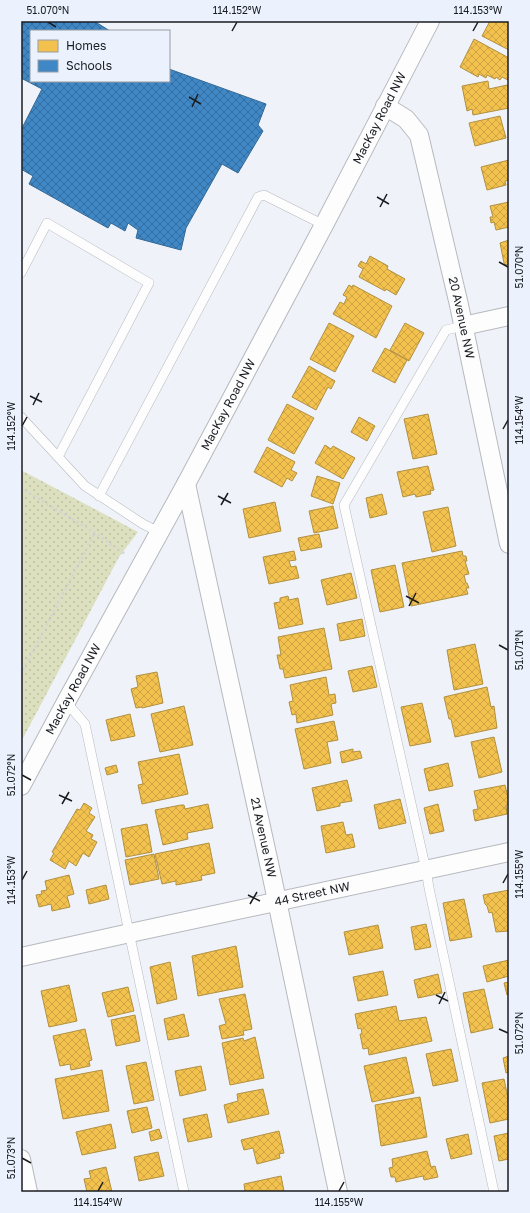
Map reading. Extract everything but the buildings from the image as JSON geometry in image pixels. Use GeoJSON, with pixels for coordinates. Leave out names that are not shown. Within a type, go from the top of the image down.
{"type":"FeatureCollection","features":[{"type":"Feature","properties":{"kind":"street","name":"MacKay Road NW"},"geometry":{"type":"LineString","coordinates":[[21,786],[186,484],[324,225],[430,21]]}},
{"type":"Feature","properties":{"kind":"street","name":"20 Avenue NW"},"geometry":{"type":"LineString","coordinates":[[385,106],[406,119],[419,135],[463,326],[509,544]]}},
{"type":"Feature","properties":{"kind":"street"},"geometry":{"type":"LineString","coordinates":[[463,326],[509,316]]}},
{"type":"Feature","properties":{"kind":"street","name":"21 Avenue NW"},"geometry":{"type":"LineString","coordinates":[[186,484],[277,902],[338,1192]]}},
{"type":"Feature","properties":{"kind":"street","name":"44 Street NW"},"geometry":{"type":"LineString","coordinates":[[21,957],[509,852]]}},
{"type":"Feature","properties":{"kind":"street"},"geometry":{"type":"LineString","coordinates":[[21,1159],[28,1192]]}},
{"type":"Feature","properties":{"kind":"lane"},"geometry":{"type":"LineString","coordinates":[[100,496],[258,197],[264,195],[324,225]]}},
{"type":"Feature","properties":{"kind":"lane"},"geometry":{"type":"LineString","coordinates":[[21,273],[47,223],[149,283],[58,457]]}},
{"type":"Feature","properties":{"kind":"lane"},"geometry":{"type":"LineString","coordinates":[[463,326],[446,330],[344,505],[426,870],[494,1192]]}},
{"type":"Feature","properties":{"kind":"lane"},"geometry":{"type":"LineString","coordinates":[[21,417],[85,486],[143,524],[159,532]]}},
{"type":"Feature","properties":{"kind":"lane"},"geometry":{"type":"LineString","coordinates":[[66,702],[85,724],[184,1192]]}},
{"type":"Feature","properties":{"kind":"path"},"geometry":{"type":"LineString","coordinates":[[21,488],[95,533],[126,555]]}},
{"type":"Feature","properties":{"kind":"path"},"geometry":{"type":"LineString","coordinates":[[21,674],[95,533]]}},
{"type":"Feature","properties":{"kind":"green space"},"geometry":{"type":"Polygon","coordinates":[[[21,470],[138,532],[119,557],[21,742],[21,470]]]}}]}
